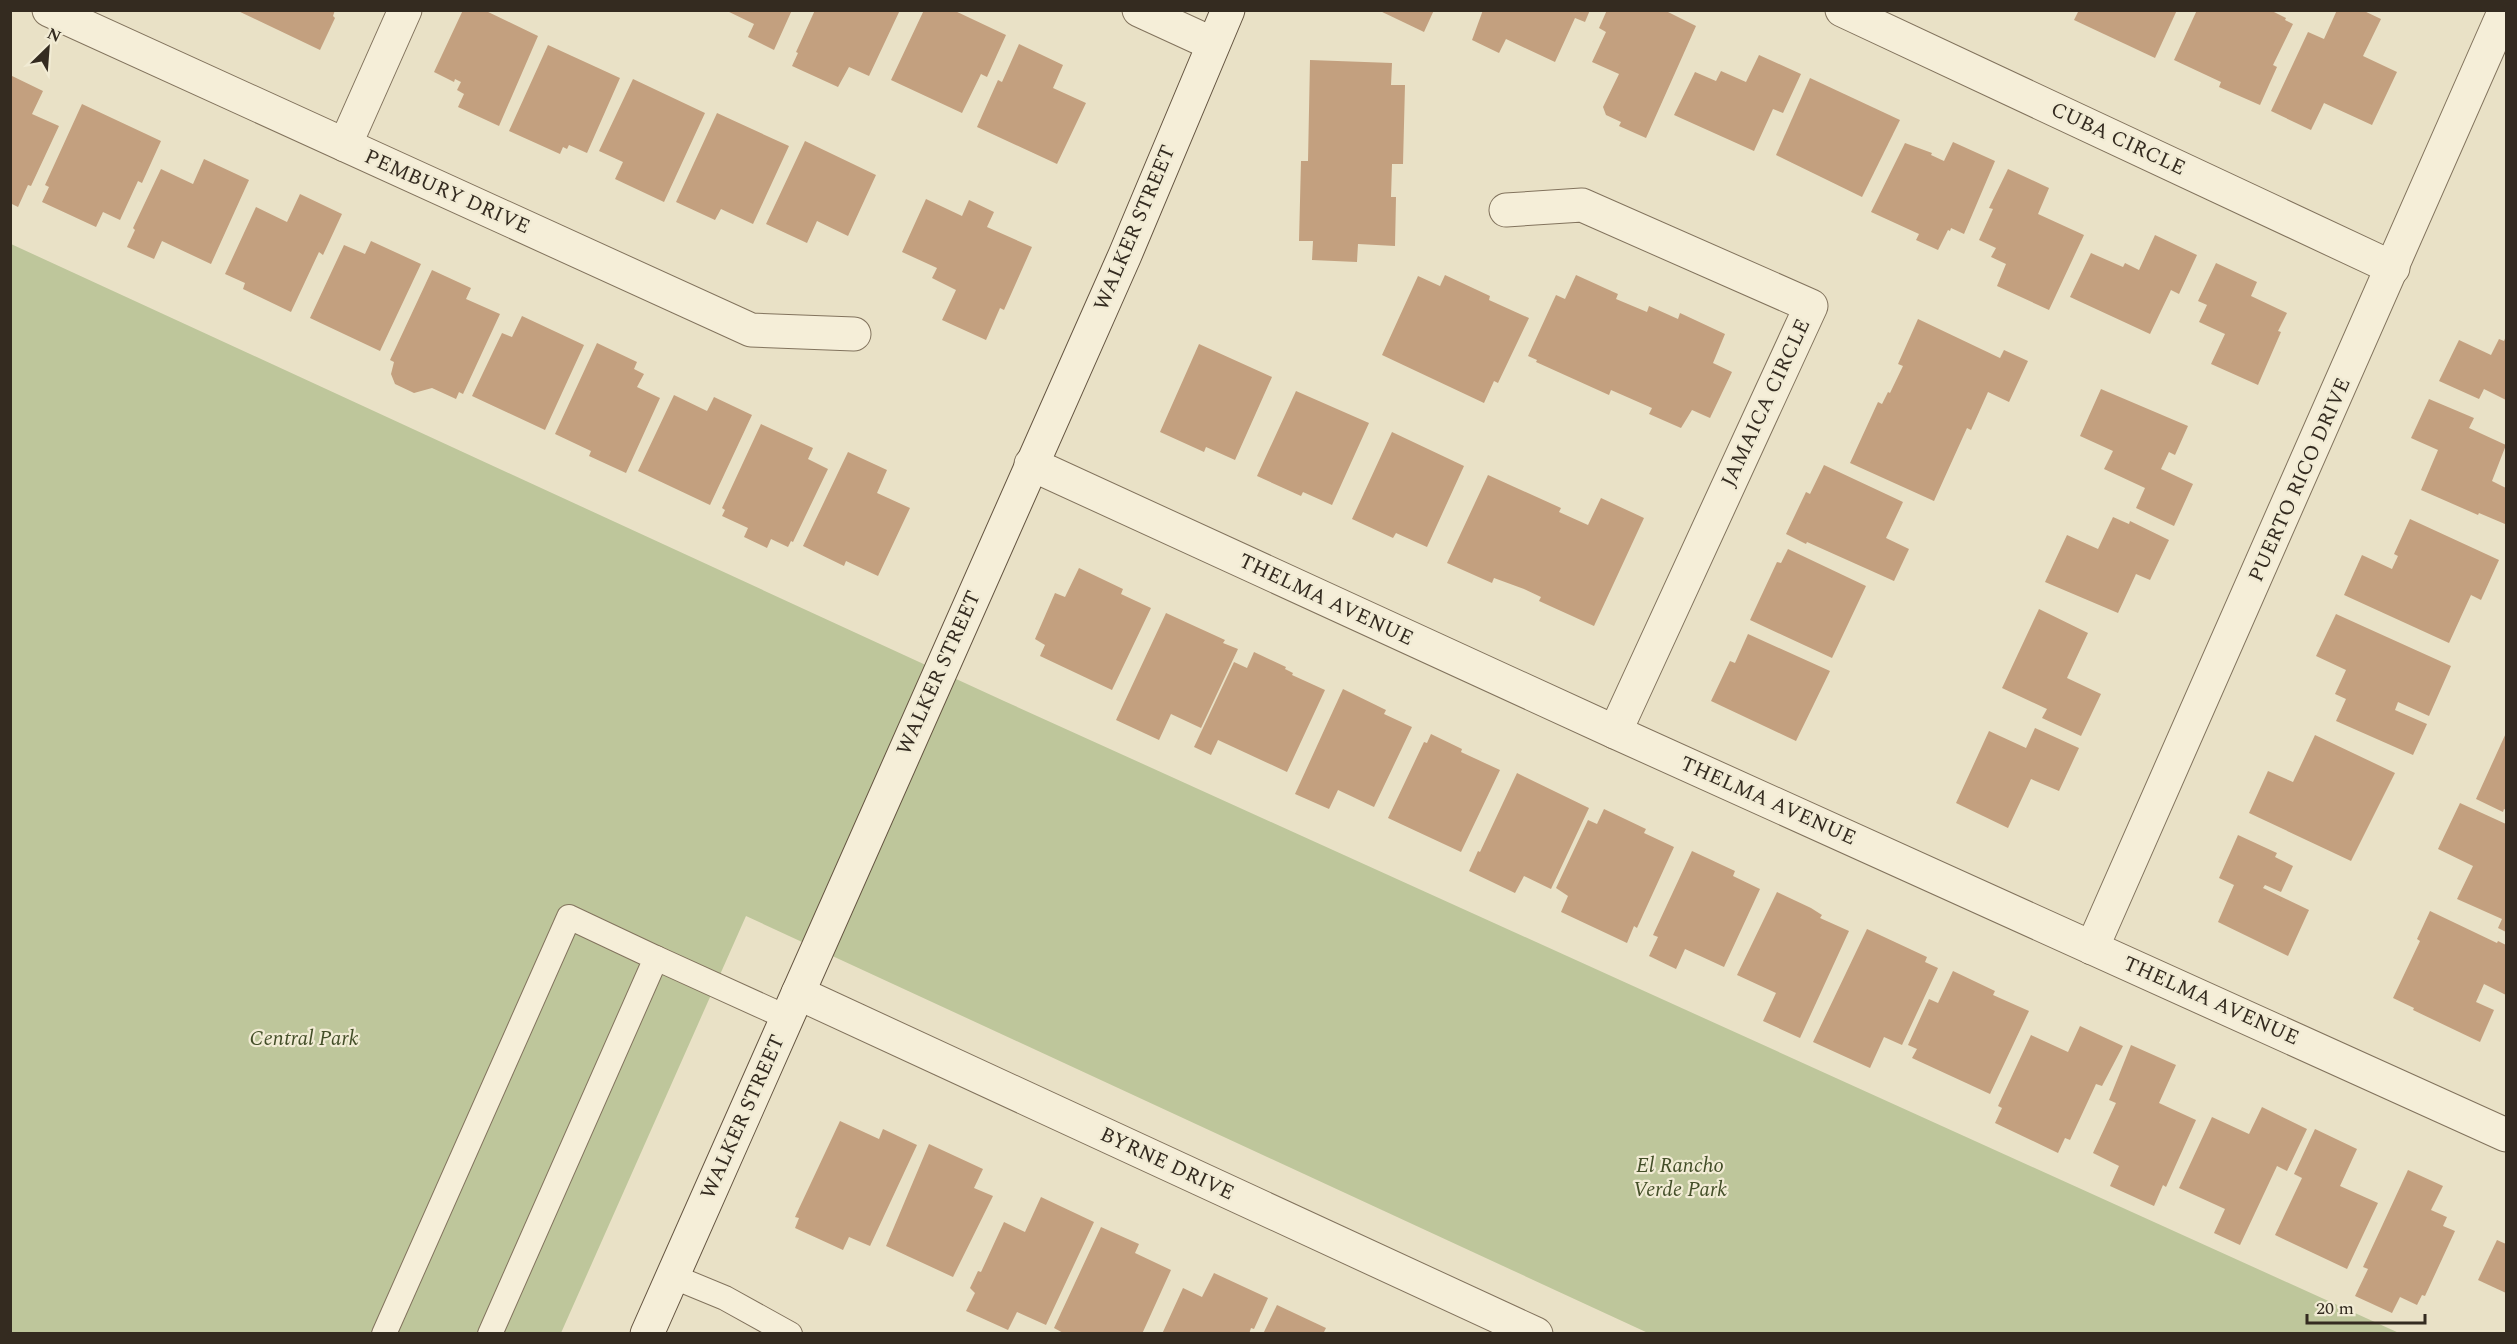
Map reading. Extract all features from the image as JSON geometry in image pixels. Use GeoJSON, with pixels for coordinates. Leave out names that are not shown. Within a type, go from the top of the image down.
{"type":"FeatureCollection","features":[{"type":"Feature","properties":{"kind":"street","name":"PEMBURY DRIVE"},"geometry":{"type":"LineString","coordinates":[[49,10],[751,330],[854,334]]}},
{"type":"Feature","properties":{"kind":"street"},"geometry":{"type":"LineString","coordinates":[[345,145],[405,10]]}},
{"type":"Feature","properties":{"kind":"street"},"geometry":{"type":"LineString","coordinates":[[1139,10],[1213,44]]}},
{"type":"Feature","properties":{"kind":"street","name":"WALKER STREET"},"geometry":{"type":"LineString","coordinates":[[648,1334],[1125,255],[1227,10]]}},
{"type":"Feature","properties":{"kind":"street","name":"CUBA CIRCLE"},"geometry":{"type":"LineString","coordinates":[[1842,10],[2393,268]]}},
{"type":"Feature","properties":{"kind":"street","name":"PUERTO RICO DRIVE"},"geometry":{"type":"LineString","coordinates":[[2092,948],[2505,10]]}},
{"type":"Feature","properties":{"kind":"street","name":"JAMAICA CIRCLE"},"geometry":{"type":"LineString","coordinates":[[1506,210],[1582,205],[1811,306],[1615,732]]}},
{"type":"Feature","properties":{"kind":"street","name":"THELMA AVENUE"},"geometry":{"type":"LineString","coordinates":[[1031,464],[1615,732],[2506,1135]]}},
{"type":"Feature","properties":{"kind":"street","name":"BYRNE DRIVE"},"geometry":{"type":"LineString","coordinates":[[793,1006],[1536,1334]]}},
{"type":"Feature","properties":{"kind":"lane"},"geometry":{"type":"LineString","coordinates":[[384,1334],[569,917],[656,958],[793,1006]]}},
{"type":"Feature","properties":{"kind":"lane"},"geometry":{"type":"LineString","coordinates":[[490,1334],[656,958]]}},
{"type":"Feature","properties":{"kind":"lane"},"geometry":{"type":"LineString","coordinates":[[674,1277],[725,1298],[790,1334]]}},
{"type":"Feature","properties":{"kind":"green space","name":"El Rancho Verde Park"},"geometry":{"type":"Polygon","coordinates":[[[11,244],[1004,701],[2399,1333],[1648,1333],[746,916],[561,1333],[11,1333],[11,244]]]}},
{"type":"Feature","properties":{"kind":"building"},"geometry":{"type":"Polygon","coordinates":[[[236,10],[335,10],[333,16],[335,18],[320,50],[236,10]]]}},
{"type":"Feature","properties":{"kind":"building"},"geometry":{"type":"Polygon","coordinates":[[[463,10],[484,10],[538,36],[499,126],[458,107],[464,94],[457,90],[461,82],[455,79],[454,82],[434,72],[463,10]]]}},
{"type":"Feature","properties":{"kind":"building"},"geometry":{"type":"Polygon","coordinates":[[[725,10],[792,10],[774,50],[748,37],[754,24],[725,10]]]}},
{"type":"Feature","properties":{"kind":"building"},"geometry":{"type":"Polygon","coordinates":[[[815,10],[900,10],[869,76],[849,67],[838,87],[792,66],[815,10]]]}},
{"type":"Feature","properties":{"kind":"building"},"geometry":{"type":"Polygon","coordinates":[[[924,10],[953,10],[1006,35],[987,77],[981,74],[962,113],[891,80],[924,10]]]}},
{"type":"Feature","properties":{"kind":"building"},"geometry":{"type":"Polygon","coordinates":[[[1378,10],[1434,10],[1424,32],[1378,10]]]}},
{"type":"Feature","properties":{"kind":"building"},"geometry":{"type":"Polygon","coordinates":[[[1483,10],[1590,10],[1585,22],[1575,18],[1555,62],[1506,39],[1499,53],[1472,40],[1483,10]]]}},
{"type":"Feature","properties":{"kind":"building"},"geometry":{"type":"Polygon","coordinates":[[[1607,10],[1664,10],[1696,26],[1646,138],[1619,126],[1621,122],[1606,115],[1603,107],[1619,74],[1592,62],[1606,32],[1599,28],[1607,10]]]}},
{"type":"Feature","properties":{"kind":"building"},"geometry":{"type":"Polygon","coordinates":[[[2079,10],[2177,10],[2155,58],[2074,20],[2079,10]]]}},
{"type":"Feature","properties":{"kind":"building"},"geometry":{"type":"Polygon","coordinates":[[[2197,10],[2270,10],[2293,24],[2273,65],[2277,67],[2260,105],[2219,87],[2221,82],[2174,60],[2197,10]]]}},
{"type":"Feature","properties":{"kind":"building"},"geometry":{"type":"Polygon","coordinates":[[[2337,10],[2362,10],[2381,19],[2363,56],[2397,72],[2372,125],[2324,103],[2311,130],[2271,111],[2308,32],[2324,39],[2337,10]]]}},
{"type":"Feature","properties":{"kind":"building"},"geometry":{"type":"Polygon","coordinates":[[[1019,44],[1063,65],[1053,88],[1086,103],[1057,164],[977,127],[998,80],[1002,82],[1019,44]]]}},
{"type":"Feature","properties":{"kind":"building"},"geometry":{"type":"Polygon","coordinates":[[[548,45],[620,78],[587,153],[569,145],[567,149],[563,147],[560,154],[509,131],[548,45]]]}},
{"type":"Feature","properties":{"kind":"building"},"geometry":{"type":"Polygon","coordinates":[[[1759,55],[1801,74],[1783,113],[1773,109],[1754,151],[1674,115],[1695,72],[1716,81],[1721,71],[1746,82],[1759,55]]]}},
{"type":"Feature","properties":{"kind":"building"},"geometry":{"type":"Polygon","coordinates":[[[1310,60],[1392,63],[1391,85],[1405,85],[1403,164],[1392,164],[1391,197],[1396,197],[1395,246],[1358,244],[1357,262],[1312,260],[1313,241],[1299,241],[1301,161],[1308,161],[1310,60]]]}},
{"type":"Feature","properties":{"kind":"building"},"geometry":{"type":"Polygon","coordinates":[[[10,75],[43,91],[32,114],[59,126],[31,186],[28,185],[18,207],[10,203],[10,75]]]}},
{"type":"Feature","properties":{"kind":"building"},"geometry":{"type":"Polygon","coordinates":[[[1810,78],[1900,120],[1862,197],[1776,155],[1810,78]]]}},
{"type":"Feature","properties":{"kind":"building"},"geometry":{"type":"Polygon","coordinates":[[[633,79],[705,113],[664,202],[615,179],[623,162],[599,151],[633,79]]]}},
{"type":"Feature","properties":{"kind":"building"},"geometry":{"type":"Polygon","coordinates":[[[82,104],[161,141],[142,183],[138,181],[120,220],[103,212],[96,227],[42,202],[49,187],[45,185],[82,104]]]}},
{"type":"Feature","properties":{"kind":"building"},"geometry":{"type":"Polygon","coordinates":[[[717,113],[789,146],[753,224],[721,209],[715,220],[676,202],[717,113]]]}},
{"type":"Feature","properties":{"kind":"building"},"geometry":{"type":"Polygon","coordinates":[[[805,141],[876,175],[848,236],[817,221],[807,243],[766,224],[805,141]]]}},
{"type":"Feature","properties":{"kind":"building"},"geometry":{"type":"Polygon","coordinates":[[[1953,142],[1995,161],[1964,234],[1951,228],[1938,250],[1916,240],[1919,234],[1871,212],[1905,143],[1932,153],[1931,155],[1944,161],[1953,142]]]}},
{"type":"Feature","properties":{"kind":"building"},"geometry":{"type":"Polygon","coordinates":[[[204,159],[249,180],[211,264],[162,241],[154,259],[127,247],[135,230],[133,228],[161,169],[193,184],[204,159]]]}},
{"type":"Feature","properties":{"kind":"building"},"geometry":{"type":"Polygon","coordinates":[[[2008,169],[2049,188],[2038,214],[2084,235],[2049,310],[1997,286],[2006,264],[1991,257],[1996,248],[1979,240],[1993,209],[1989,208],[2008,169]]]}},
{"type":"Feature","properties":{"kind":"building"},"geometry":{"type":"Polygon","coordinates":[[[300,194],[342,214],[323,255],[319,252],[291,312],[243,289],[245,283],[225,274],[256,207],[287,222],[300,194]]]}},
{"type":"Feature","properties":{"kind":"building"},"geometry":{"type":"Polygon","coordinates":[[[926,199],[962,216],[969,200],[994,212],[987,227],[1032,247],[1004,310],[1000,308],[986,340],[942,320],[956,290],[932,278],[937,268],[902,252],[926,199]]]}},
{"type":"Feature","properties":{"kind":"building"},"geometry":{"type":"Polygon","coordinates":[[[2155,235],[2197,255],[2179,294],[2171,290],[2150,334],[2070,297],[2091,253],[2123,267],[2125,263],[2139,270],[2155,235]]]}},
{"type":"Feature","properties":{"kind":"building"},"geometry":{"type":"Polygon","coordinates":[[[371,241],[421,264],[380,351],[310,318],[344,245],[365,254],[371,241]]]}},
{"type":"Feature","properties":{"kind":"building"},"geometry":{"type":"Polygon","coordinates":[[[2216,263],[2257,282],[2251,296],[2287,313],[2258,385],[2211,364],[2225,334],[2199,322],[2207,305],[2198,301],[2216,263]]]}},
{"type":"Feature","properties":{"kind":"building"},"geometry":{"type":"Polygon","coordinates":[[[432,270],[471,288],[466,299],[500,314],[463,394],[459,392],[456,399],[432,388],[414,393],[395,384],[391,374],[394,362],[390,360],[432,270]]]}},
{"type":"Feature","properties":{"kind":"building"},"geometry":{"type":"Polygon","coordinates":[[[1445,275],[1490,296],[1489,300],[1529,318],[1498,383],[1494,381],[1484,403],[1382,355],[1418,276],[1440,286],[1445,275]]]}},
{"type":"Feature","properties":{"kind":"building"},"geometry":{"type":"Polygon","coordinates":[[[1576,275],[1618,294],[1616,299],[1647,312],[1649,306],[1678,319],[1680,313],[1725,334],[1713,363],[1732,372],[1710,418],[1692,410],[1681,428],[1649,414],[1652,408],[1611,390],[1609,395],[1536,362],[1537,360],[1528,356],[1556,295],[1565,299],[1576,275]]]}},
{"type":"Feature","properties":{"kind":"building"},"geometry":{"type":"Polygon","coordinates":[[[522,316],[584,345],[545,430],[472,396],[502,333],[512,337],[522,316]]]}},
{"type":"Feature","properties":{"kind":"building"},"geometry":{"type":"Polygon","coordinates":[[[1918,319],[2000,358],[2004,350],[2028,361],[2009,402],[1988,392],[1971,430],[1967,428],[1934,501],[1850,463],[1878,402],[1882,404],[1888,392],[1890,393],[1903,366],[1898,364],[1918,319]]]}},
{"type":"Feature","properties":{"kind":"building"},"geometry":{"type":"Polygon","coordinates":[[[2506,336],[2506,400],[2484,389],[2479,399],[2439,381],[2459,340],[2491,355],[2499,339],[2504,341],[2506,336]]]}},
{"type":"Feature","properties":{"kind":"building"},"geometry":{"type":"Polygon","coordinates":[[[597,343],[637,362],[634,369],[644,374],[637,387],[660,398],[626,473],[589,456],[591,451],[555,434],[597,343]]]}},
{"type":"Feature","properties":{"kind":"building"},"geometry":{"type":"Polygon","coordinates":[[[1199,344],[1272,377],[1235,460],[1206,447],[1204,452],[1160,432],[1199,344]]]}},
{"type":"Feature","properties":{"kind":"building"},"geometry":{"type":"Polygon","coordinates":[[[2101,389],[2188,426],[2175,455],[2169,452],[2161,469],[2193,484],[2174,526],[2136,508],[2145,488],[2104,469],[2113,451],[2080,436],[2101,389]]]}},
{"type":"Feature","properties":{"kind":"building"},"geometry":{"type":"Polygon","coordinates":[[[1296,391],[1369,423],[1332,505],[1303,492],[1301,496],[1257,476],[1296,391]]]}},
{"type":"Feature","properties":{"kind":"building"},"geometry":{"type":"Polygon","coordinates":[[[674,395],[707,411],[714,397],[752,415],[710,505],[638,471],[674,395]]]}},
{"type":"Feature","properties":{"kind":"building"},"geometry":{"type":"Polygon","coordinates":[[[2429,399],[2474,418],[2469,428],[2506,445],[2492,481],[2506,488],[2505,524],[2421,490],[2438,450],[2411,438],[2429,399]]]}},
{"type":"Feature","properties":{"kind":"building"},"geometry":{"type":"Polygon","coordinates":[[[761,424],[813,448],[808,459],[828,469],[793,542],[791,541],[788,547],[771,539],[767,548],[744,537],[748,528],[722,516],[725,510],[722,508],[761,424]]]}},
{"type":"Feature","properties":{"kind":"building"},"geometry":{"type":"Polygon","coordinates":[[[1392,432],[1464,466],[1427,547],[1396,533],[1393,538],[1352,519],[1392,432]]]}},
{"type":"Feature","properties":{"kind":"building"},"geometry":{"type":"Polygon","coordinates":[[[848,452],[887,470],[877,493],[910,508],[878,576],[846,561],[844,566],[803,546],[848,452]]]}},
{"type":"Feature","properties":{"kind":"building"},"geometry":{"type":"Polygon","coordinates":[[[1824,465],[1903,502],[1886,538],[1909,549],[1894,581],[1786,534],[1806,492],[1810,494],[1824,465]]]}},
{"type":"Feature","properties":{"kind":"building"},"geometry":{"type":"Polygon","coordinates":[[[1488,475],[1561,508],[1559,512],[1588,525],[1601,498],[1644,518],[1594,626],[1539,601],[1541,597],[1524,589],[1494,578],[1492,583],[1447,563],[1488,475]]]}},
{"type":"Feature","properties":{"kind":"building"},"geometry":{"type":"Polygon","coordinates":[[[2113,517],[2129,524],[2130,521],[2169,540],[2150,580],[2136,574],[2118,613],[2045,582],[2067,535],[2098,549],[2113,517]]]}},
{"type":"Feature","properties":{"kind":"building"},"geometry":{"type":"Polygon","coordinates":[[[2410,519],[2499,560],[2481,600],[2471,595],[2449,643],[2344,595],[2362,555],[2392,569],[2398,556],[2394,554],[2410,519]]]}},
{"type":"Feature","properties":{"kind":"building"},"geometry":{"type":"Polygon","coordinates":[[[1788,549],[1866,586],[1832,658],[1750,620],[1777,562],[1781,563],[1788,549]]]}},
{"type":"Feature","properties":{"kind":"building"},"geometry":{"type":"Polygon","coordinates":[[[1079,568],[1123,589],[1121,594],[1151,608],[1112,690],[1040,656],[1045,645],[1035,639],[1055,593],[1065,597],[1079,568]]]}},
{"type":"Feature","properties":{"kind":"building"},"geometry":{"type":"Polygon","coordinates":[[[2039,609],[2088,633],[2067,678],[2101,694],[2081,736],[2042,718],[2047,709],[2002,688],[2039,609]]]}},
{"type":"Feature","properties":{"kind":"building"},"geometry":{"type":"Polygon","coordinates":[[[1166,613],[1225,640],[1223,643],[1238,649],[1201,728],[1171,714],[1159,740],[1116,720],[1166,613]]]}},
{"type":"Feature","properties":{"kind":"building"},"geometry":{"type":"Polygon","coordinates":[[[2336,614],[2451,666],[2429,716],[2398,702],[2395,710],[2427,724],[2413,755],[2336,721],[2346,699],[2335,694],[2346,670],[2316,656],[2336,614]]]}},
{"type":"Feature","properties":{"kind":"building"},"geometry":{"type":"Polygon","coordinates":[[[1748,634],[1830,671],[1796,741],[1711,701],[1730,661],[1735,663],[1748,634]]]}},
{"type":"Feature","properties":{"kind":"building"},"geometry":{"type":"Polygon","coordinates":[[[1254,652],[1286,667],[1285,669],[1293,673],[1292,675],[1325,690],[1287,772],[1218,740],[1211,755],[1194,747],[1234,662],[1247,668],[1254,652]]]}},
{"type":"Feature","properties":{"kind":"building"},"geometry":{"type":"Polygon","coordinates":[[[1343,689],[1386,710],[1384,714],[1412,727],[1374,807],[1338,790],[1329,809],[1295,794],[1343,689]]]}},
{"type":"Feature","properties":{"kind":"building"},"geometry":{"type":"Polygon","coordinates":[[[2035,728],[2079,748],[2059,791],[2031,779],[2008,828],[1956,803],[1989,731],[2026,748],[2035,728]]]}},
{"type":"Feature","properties":{"kind":"building"},"geometry":{"type":"Polygon","coordinates":[[[2506,733],[2506,810],[2504,809],[2503,812],[2476,799],[2506,733]]]}},
{"type":"Feature","properties":{"kind":"building"},"geometry":{"type":"Polygon","coordinates":[[[1431,734],[1462,749],[1461,752],[1500,770],[1461,852],[1388,818],[1424,742],[1427,743],[1431,734]]]}},
{"type":"Feature","properties":{"kind":"building"},"geometry":{"type":"Polygon","coordinates":[[[2315,735],[2395,773],[2351,861],[2249,813],[2268,771],[2293,782],[2315,735]]]}},
{"type":"Feature","properties":{"kind":"building"},"geometry":{"type":"Polygon","coordinates":[[[1517,773],[1589,808],[1551,889],[1524,876],[1515,893],[1469,871],[1517,773]]]}},
{"type":"Feature","properties":{"kind":"building"},"geometry":{"type":"Polygon","coordinates":[[[2460,803],[2506,824],[2506,932],[2498,928],[2502,919],[2457,899],[2473,866],[2438,849],[2460,803]]]}},
{"type":"Feature","properties":{"kind":"building"},"geometry":{"type":"Polygon","coordinates":[[[1604,809],[1646,829],[1644,833],[1674,847],[1637,928],[1634,926],[1627,943],[1561,912],[1568,896],[1556,888],[1588,820],[1597,824],[1604,809]]]}},
{"type":"Feature","properties":{"kind":"building"},"geometry":{"type":"Polygon","coordinates":[[[2238,835],[2277,853],[2275,857],[2293,866],[2281,892],[2265,885],[2263,888],[2309,910],[2288,956],[2218,922],[2234,885],[2219,878],[2238,835]]]}},
{"type":"Feature","properties":{"kind":"building"},"geometry":{"type":"Polygon","coordinates":[[[1692,851],[1735,871],[1733,876],[1760,889],[1724,967],[1685,949],[1676,969],[1649,956],[1658,937],[1653,935],[1692,851]]]}},
{"type":"Feature","properties":{"kind":"building"},"geometry":{"type":"Polygon","coordinates":[[[1777,892],[1811,908],[1822,915],[1820,918],[1849,931],[1800,1038],[1763,1021],[1776,993],[1737,975],[1777,892]]]}},
{"type":"Feature","properties":{"kind":"building"},"geometry":{"type":"Polygon","coordinates":[[[2430,911],[2497,943],[2498,941],[2506,945],[2506,995],[2484,984],[2476,1002],[2494,1010],[2480,1042],[2393,998],[2420,941],[2417,939],[2430,911]]]}},
{"type":"Feature","properties":{"kind":"building"},"geometry":{"type":"Polygon","coordinates":[[[1867,929],[1927,957],[1925,962],[1938,968],[1902,1045],[1884,1037],[1870,1068],[1813,1042],[1867,929]]]}},
{"type":"Feature","properties":{"kind":"building"},"geometry":{"type":"Polygon","coordinates":[[[1953,971],[1995,991],[1993,995],[2029,1011],[1990,1094],[1912,1058],[1917,1049],[1908,1045],[1929,999],[1938,1003],[1953,971]]]}},
{"type":"Feature","properties":{"kind":"building"},"geometry":{"type":"Polygon","coordinates":[[[2080,1026],[2123,1046],[2102,1086],[2096,1084],[2070,1140],[2065,1138],[2058,1153],[1995,1123],[2002,1108],[1998,1106],[2031,1035],[2068,1052],[2080,1026]]]}},
{"type":"Feature","properties":{"kind":"building"},"geometry":{"type":"Polygon","coordinates":[[[2131,1045],[2176,1065],[2159,1103],[2196,1120],[2166,1187],[2163,1185],[2154,1206],[2110,1186],[2119,1166],[2093,1153],[2116,1103],[2109,1100],[2131,1045]]]}},
{"type":"Feature","properties":{"kind":"building"},"geometry":{"type":"Polygon","coordinates":[[[2262,1107],[2307,1129],[2287,1171],[2277,1166],[2240,1245],[2214,1233],[2225,1209],[2179,1188],[2212,1117],[2249,1134],[2262,1107]]]}},
{"type":"Feature","properties":{"kind":"building"},"geometry":{"type":"Polygon","coordinates":[[[840,1121],[879,1139],[883,1129],[917,1145],[870,1246],[849,1237],[843,1250],[795,1228],[799,1218],[795,1217],[840,1121]]]}},
{"type":"Feature","properties":{"kind":"building"},"geometry":{"type":"Polygon","coordinates":[[[2315,1129],[2357,1149],[2340,1186],[2378,1203],[2347,1269],[2275,1235],[2302,1178],[2294,1174],[2315,1129]]]}},
{"type":"Feature","properties":{"kind":"building"},"geometry":{"type":"Polygon","coordinates":[[[929,1144],[983,1169],[974,1188],[993,1196],[953,1277],[886,1246],[929,1144]]]}},
{"type":"Feature","properties":{"kind":"building"},"geometry":{"type":"Polygon","coordinates":[[[2408,1170],[2443,1186],[2431,1210],[2447,1217],[2443,1226],[2455,1231],[2425,1296],[2422,1295],[2417,1305],[2400,1297],[2392,1313],[2355,1296],[2368,1269],[2363,1267],[2408,1170]]]}},
{"type":"Feature","properties":{"kind":"building"},"geometry":{"type":"Polygon","coordinates":[[[1041,1197],[1094,1222],[1046,1325],[1017,1312],[1008,1330],[966,1311],[975,1293],[970,1288],[978,1271],[981,1272],[1004,1222],[1025,1232],[1041,1197]]]}},
{"type":"Feature","properties":{"kind":"building"},"geometry":{"type":"Polygon","coordinates":[[[1101,1227],[1139,1244],[1135,1253],[1171,1270],[1142,1334],[1065,1334],[1054,1328],[1101,1227]]]}},
{"type":"Feature","properties":{"kind":"building"},"geometry":{"type":"Polygon","coordinates":[[[2497,1240],[2506,1244],[2506,1293],[2478,1280],[2497,1240]]]}},
{"type":"Feature","properties":{"kind":"building"},"geometry":{"type":"Polygon","coordinates":[[[1214,1273],[1268,1298],[1254,1329],[1251,1328],[1249,1334],[1162,1334],[1183,1288],[1202,1297],[1214,1273]]]}},
{"type":"Feature","properties":{"kind":"building"},"geometry":{"type":"Polygon","coordinates":[[[1277,1305],[1326,1328],[1323,1334],[1263,1334],[1277,1305]]]}},
{"type":"Feature","properties":{"kind":"park label","name":"Central Park"},"geometry":{"type":"Point","coordinates":[304,1039]}}]}
